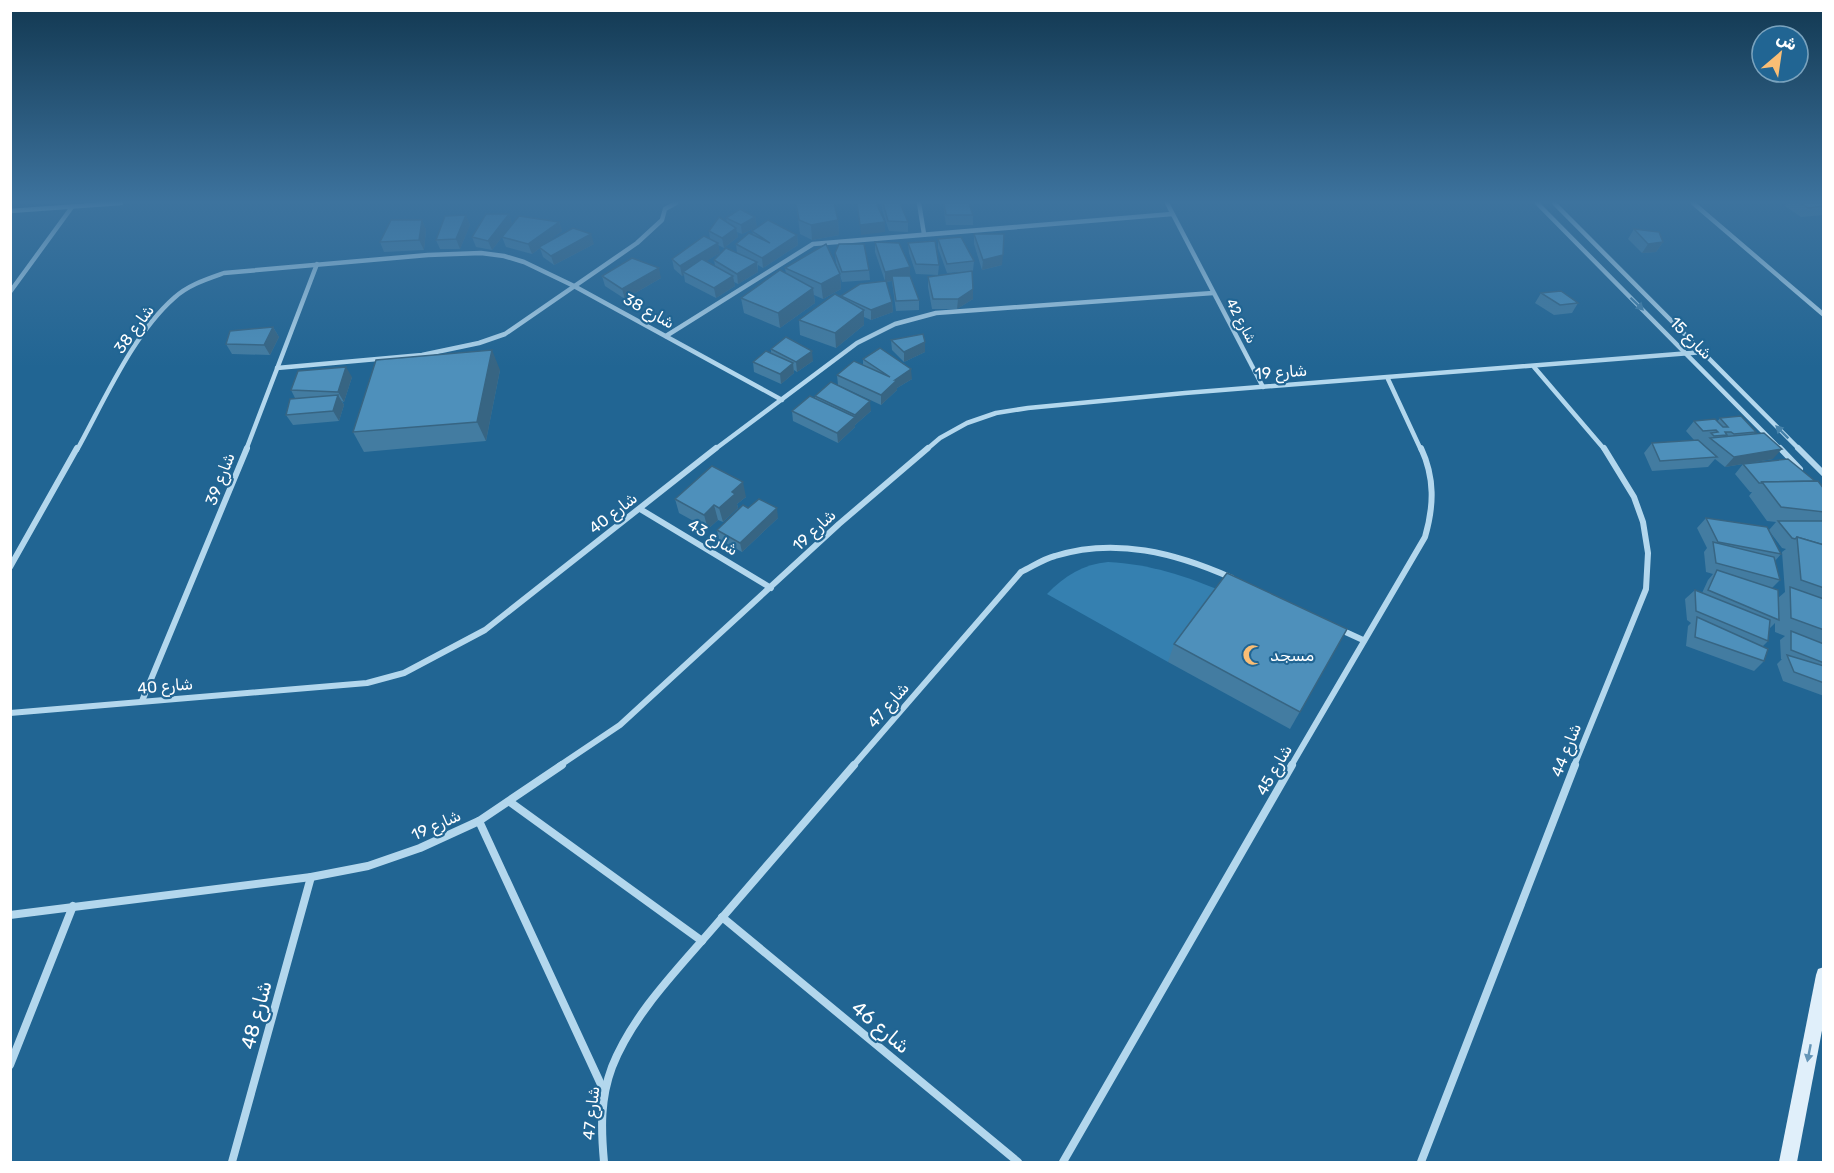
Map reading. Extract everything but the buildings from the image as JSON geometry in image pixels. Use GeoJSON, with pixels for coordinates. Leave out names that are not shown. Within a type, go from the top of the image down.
{"type":"FeatureCollection","features":[{"type":"Feature","properties":{"kind":"street"},"geometry":{"type":"LineString","coordinates":[[10,292],[35,258]]}},
{"type":"Feature","properties":{"kind":"street","name":"شارع 38"},"geometry":{"type":"LineString","coordinates":[[10,567],[144,331],[175,297],[197,283],[224,273],[403,258]]}},
{"type":"Feature","properties":{"kind":"street","name":"شارع 38"},"geometry":{"type":"LineString","coordinates":[[506,258],[524,262],[574,286],[782,400]]}},
{"type":"Feature","properties":{"kind":"street"},"geometry":{"type":"LineString","coordinates":[[277,368],[462,349],[505,334],[615,258]]}},
{"type":"Feature","properties":{"kind":"street"},"geometry":{"type":"LineString","coordinates":[[666,336],[788,258]]}},
{"type":"Feature","properties":{"kind":"street","name":"شارع 42"},"geometry":{"type":"LineString","coordinates":[[1194,258],[1263,387]]}},
{"type":"Feature","properties":{"kind":"street","name":"شارع 15"},"geometry":{"type":"LineString","coordinates":[[1590,258],[1689,354],[1807,477]]}},
{"type":"Feature","properties":{"kind":"street","name":"شارع 15"},"geometry":{"type":"LineString","coordinates":[[1609,258],[1824,474]]}},
{"type":"Feature","properties":{"kind":"street"},"geometry":{"type":"LineString","coordinates":[[1757,258],[1824,315]]}},
{"type":"Feature","properties":{"kind":"street","name":"شارع 39"},"geometry":{"type":"LineString","coordinates":[[142,701],[229,495],[317,264]]}},
{"type":"Feature","properties":{"kind":"street","name":"شارع 40"},"geometry":{"type":"LineString","coordinates":[[10,713],[367,683],[404,673],[485,630],[782,400],[879,329],[906,319],[936,313],[1213,294]]}},
{"type":"Feature","properties":{"kind":"street","name":"شارع 19"},"geometry":{"type":"LineString","coordinates":[[10,915],[311,877],[368,866],[420,848],[479,821],[620,725],[839,524],[940,438],[967,423],[996,413],[1028,408],[1263,387],[1388,379],[1703,352]]}},
{"type":"Feature","properties":{"kind":"street","name":"شارع 44"},"geometry":{"type":"LineString","coordinates":[[1421,1162],[1536,860],[1646,589],[1648,547],[1638,505],[1616,464],[1534,367]]}},
{"type":"Feature","properties":{"kind":"street","name":"شارع 45"},"geometry":{"type":"LineString","coordinates":[[1063,1162],[1363,640],[1425,537],[1432,512],[1432,487],[1427,462],[1388,379]]}},
{"type":"Feature","properties":{"kind":"street","name":"شارع 43"},"geometry":{"type":"LineString","coordinates":[[640,509],[771,588]]}},
{"type":"Feature","properties":{"kind":"street","name":"شارع 47"},"geometry":{"type":"LineString","coordinates":[[604,1162],[600,1140],[604,1091],[623,1040],[654,996],[1021,572],[1053,556],[1081,550],[1129,547],[1168,554],[1212,568],[1244,584]]}},
{"type":"Feature","properties":{"kind":"street"},"geometry":{"type":"LineString","coordinates":[[1331,625],[1363,640]]}},
{"type":"Feature","properties":{"kind":"street"},"geometry":{"type":"LineString","coordinates":[[510,802],[702,941]]}},
{"type":"Feature","properties":{"kind":"street"},"geometry":{"type":"LineString","coordinates":[[479,821],[604,1091]]}},
{"type":"Feature","properties":{"kind":"street","name":"شارع 48"},"geometry":{"type":"LineString","coordinates":[[232,1162],[311,877]]}},
{"type":"Feature","properties":{"kind":"street"},"geometry":{"type":"LineString","coordinates":[[10,1065],[73,906]]}},
{"type":"Feature","properties":{"kind":"street","name":"شارع 46"},"geometry":{"type":"LineString","coordinates":[[722,917],[1018,1162]]}},
{"type":"Feature","properties":{"kind":"street"},"geometry":{"type":"LineString","coordinates":[[1788,1162],[1824,975]]}},
{"type":"Feature","properties":{"kind":"shaded area"},"geometry":{"type":"Polygon","coordinates":[[[1108,562],[1138,565],[1167,572],[1224,592],[1168,662],[1047,594],[1075,572],[1091,565],[1108,562]]]}},
{"type":"Feature","properties":{"kind":"place","name":"مسجد"},"geometry":{"type":"Point","coordinates":[1253,655]}}]}
